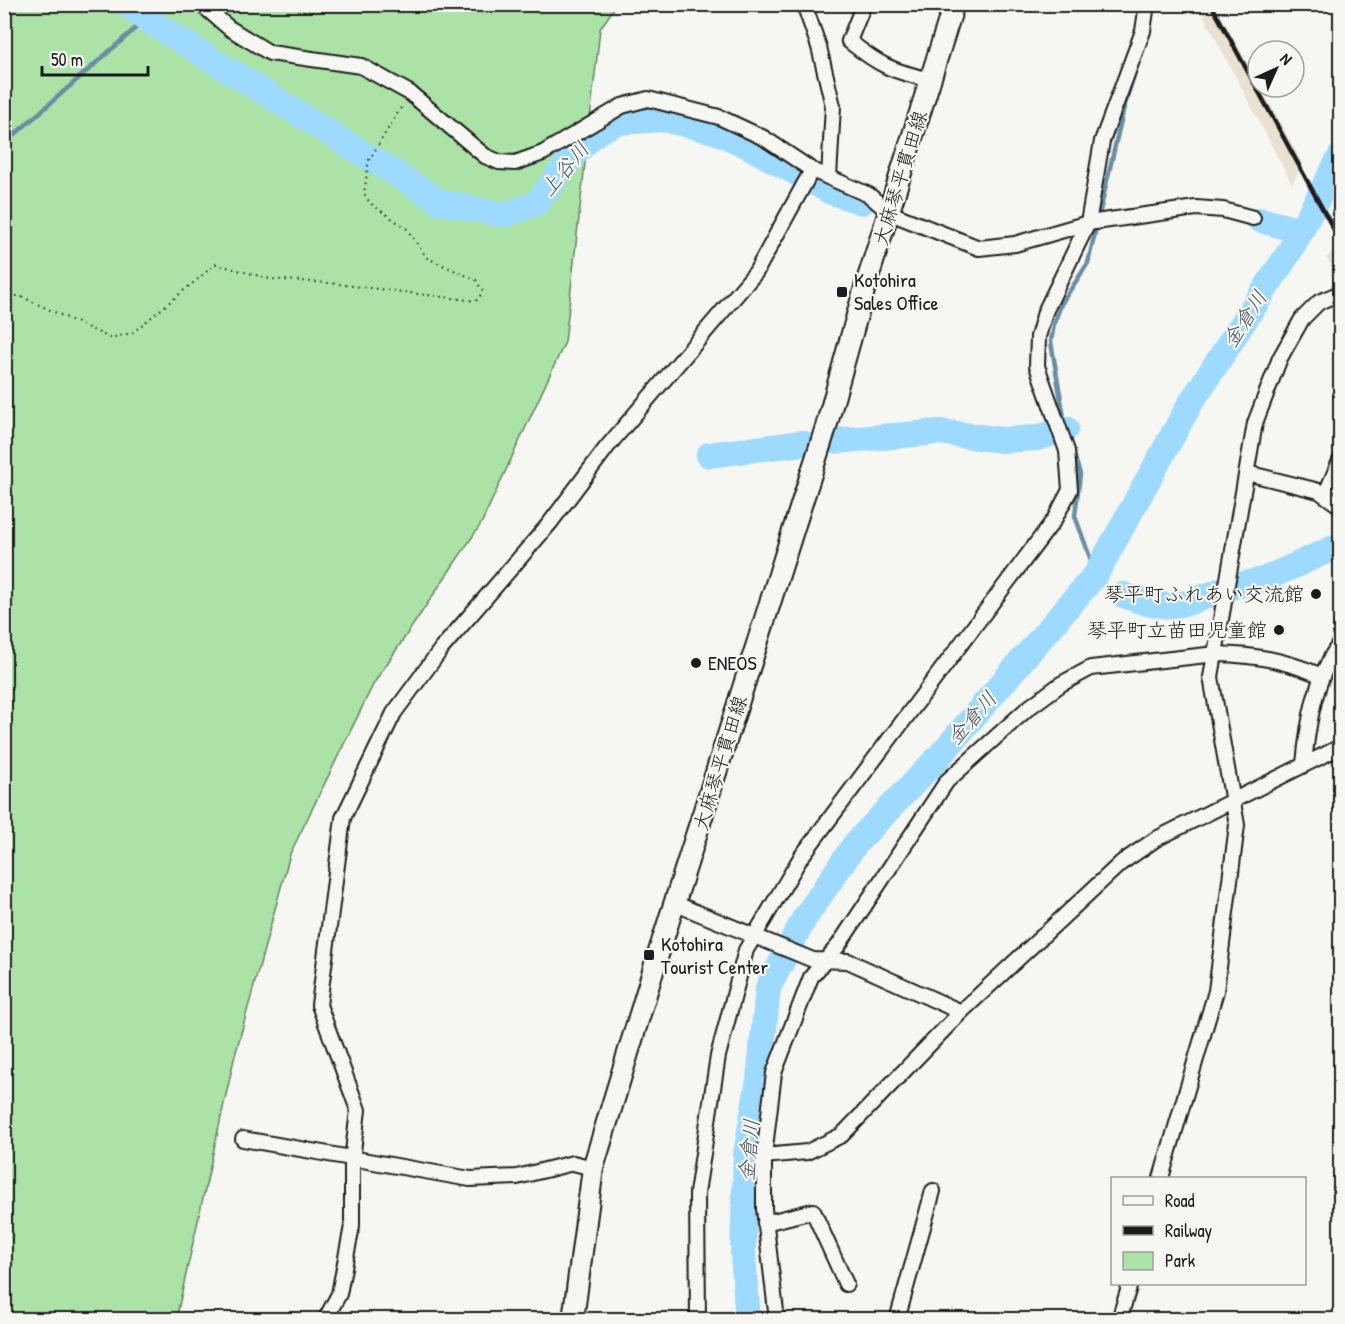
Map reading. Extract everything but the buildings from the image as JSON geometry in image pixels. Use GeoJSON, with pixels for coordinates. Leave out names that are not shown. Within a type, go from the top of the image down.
{"type":"FeatureCollection","features":[{"type":"Feature","properties":{"kind":"main road","name":"大麻琴平貫田線"},"geometry":{"type":"LineString","coordinates":[[573,1320],[593,1168],[954,4]]}},
{"type":"Feature","properties":{"kind":"street"},"geometry":{"type":"LineString","coordinates":[[201,4],[229,28],[270,53],[361,66],[410,93],[485,156],[499,162],[514,163],[543,153],[622,106],[648,99],[720,117],[764,138],[812,170],[869,195],[890,213],[979,248],[1015,244],[1089,223],[1196,208],[1223,210],[1253,218]]}},
{"type":"Feature","properties":{"kind":"street"},"geometry":{"type":"LineString","coordinates":[[804,4],[819,47],[833,106],[829,177]]}},
{"type":"Feature","properties":{"kind":"street"},"geometry":{"type":"LineString","coordinates":[[698,1320],[697,1193],[718,1056],[746,950],[758,937],[801,856],[1054,520],[1070,490],[1067,451],[1037,366],[1038,337],[1045,312],[1089,223],[1102,141],[1143,31],[1146,4]]}},
{"type":"Feature","properties":{"kind":"street"},"geometry":{"type":"LineString","coordinates":[[861,5],[849,41],[877,64],[892,71],[931,80]]}},
{"type":"Feature","properties":{"kind":"street"},"geometry":{"type":"LineString","coordinates":[[325,1320],[339,1294],[352,1226],[352,1160],[358,1110],[320,1005],[343,818],[394,713],[442,648],[550,523],[607,447],[756,272],[812,170]]}},
{"type":"Feature","properties":{"kind":"street"},"geometry":{"type":"LineString","coordinates":[[1162,1177],[1216,991],[1238,825],[1211,677],[1255,423],[1280,358],[1302,319],[1319,302],[1341,293]]}},
{"type":"Feature","properties":{"kind":"street"},"geometry":{"type":"LineString","coordinates":[[1325,495],[1341,461]]}},
{"type":"Feature","properties":{"kind":"street"},"geometry":{"type":"LineString","coordinates":[[1247,473],[1319,491],[1341,506]]}},
{"type":"Feature","properties":{"kind":"street"},"geometry":{"type":"LineString","coordinates":[[1304,764],[1308,720],[1322,676],[1341,644]]}},
{"type":"Feature","properties":{"kind":"street"},"geometry":{"type":"LineString","coordinates":[[777,1320],[765,1223],[764,1156],[774,1073],[818,961],[838,946],[947,781],[1027,709],[1061,684],[1091,668],[1216,654],[1258,656],[1290,662],[1322,676]]}},
{"type":"Feature","properties":{"kind":"street"},"geometry":{"type":"LineString","coordinates":[[764,1156],[807,1152],[842,1135],[961,1012],[1121,863],[1155,839],[1341,747]]}},
{"type":"Feature","properties":{"kind":"street"},"geometry":{"type":"LineString","coordinates":[[676,904],[818,961],[848,962],[961,1012]]}},
{"type":"Feature","properties":{"kind":"street"},"geometry":{"type":"LineString","coordinates":[[243,1139],[470,1179],[517,1177],[573,1163],[593,1168]]}},
{"type":"Feature","properties":{"kind":"street"},"geometry":{"type":"LineString","coordinates":[[897,1320],[933,1191]]}},
{"type":"Feature","properties":{"kind":"street"},"geometry":{"type":"LineString","coordinates":[[765,1223],[813,1211],[846,1284]]}},
{"type":"Feature","properties":{"kind":"street"},"geometry":{"type":"LineString","coordinates":[[1119,1320],[1130,1285]]}},
{"type":"Feature","properties":{"kind":"path"},"geometry":{"type":"LineString","coordinates":[[4,296],[20,296],[110,338],[132,333],[216,264],[270,279],[329,283],[476,301],[483,292],[476,280],[427,258],[407,229],[370,203],[364,193],[369,160],[410,93]]}},
{"type":"Feature","properties":{"kind":"shaded area"},"geometry":{"type":"Polygon","coordinates":[[[1198,5],[1215,5],[1246,61],[1246,96],[1198,5]]]}},
{"type":"Feature","properties":{"kind":"shaded area"},"geometry":{"type":"Polygon","coordinates":[[[1247,99],[1268,99],[1303,164],[1292,184],[1247,99]]]}},
{"type":"Feature","properties":{"kind":"shaded area"},"geometry":{"type":"Polygon","coordinates":[[[1340,244],[1340,277],[1326,258],[1340,244]]]}},
{"type":"Feature","properties":{"kind":"green space"},"geometry":{"type":"Polygon","coordinates":[[[5,5],[616,5],[600,29],[565,342],[481,524],[374,683],[290,854],[234,1059],[176,1319],[5,1320],[5,5]]]}},
{"type":"Feature","properties":{"kind":"waterway","name":"上谷川"},"geometry":{"type":"LineString","coordinates":[[127,4],[146,19],[441,202],[503,215],[537,203],[576,152],[597,132],[618,122],[663,119],[715,131],[748,146],[831,192],[862,202]]}},
{"type":"Feature","properties":{"kind":"waterway"},"geometry":{"type":"LineString","coordinates":[[4,144],[146,19]]}},
{"type":"Feature","properties":{"kind":"waterway"},"geometry":{"type":"LineString","coordinates":[[1066,429],[1051,342],[1054,324],[1061,304],[1088,263],[1124,107],[1138,62]]}},
{"type":"Feature","properties":{"kind":"waterway","name":"金倉川"},"geometry":{"type":"LineString","coordinates":[[748,1320],[743,1254],[746,1154],[759,1080],[768,988],[804,919],[856,843],[939,757],[1096,574],[1190,404],[1290,251],[1340,157]]}},
{"type":"Feature","properties":{"kind":"waterway","name":"上谷川"},"geometry":{"type":"LineString","coordinates":[[1260,220],[1301,231]]}},
{"type":"Feature","properties":{"kind":"waterway"},"geometry":{"type":"LineString","coordinates":[[835,441],[939,432],[1002,440],[1037,438],[1066,429]]}},
{"type":"Feature","properties":{"kind":"waterway"},"geometry":{"type":"LineString","coordinates":[[709,455],[802,443]]}},
{"type":"Feature","properties":{"kind":"waterway"},"geometry":{"type":"LineString","coordinates":[[1073,452],[1080,474],[1075,516],[1096,574]]}},
{"type":"Feature","properties":{"kind":"waterway"},"geometry":{"type":"LineString","coordinates":[[1123,595],[1146,603],[1169,606],[1187,603],[1234,586],[1263,580],[1340,545]]}},
{"type":"Feature","properties":{"kind":"railway"},"geometry":{"type":"LineString","coordinates":[[1211,4],[1340,241]]}},
{"type":"Feature","properties":{"kind":"place","name":"Kotohira Sales Office"},"geometry":{"type":"Point","coordinates":[842,292]}},
{"type":"Feature","properties":{"kind":"place","name":"琴平町ふれあい交流館"},"geometry":{"type":"Point","coordinates":[1316,594]}},
{"type":"Feature","properties":{"kind":"place","name":"琴平町立苗田児童館"},"geometry":{"type":"Point","coordinates":[1279,630]}},
{"type":"Feature","properties":{"kind":"place","name":"ENEOS"},"geometry":{"type":"Point","coordinates":[696,663]}},
{"type":"Feature","properties":{"kind":"place","name":"Kotohira Tourist Center"},"geometry":{"type":"Point","coordinates":[649,955]}}]}
